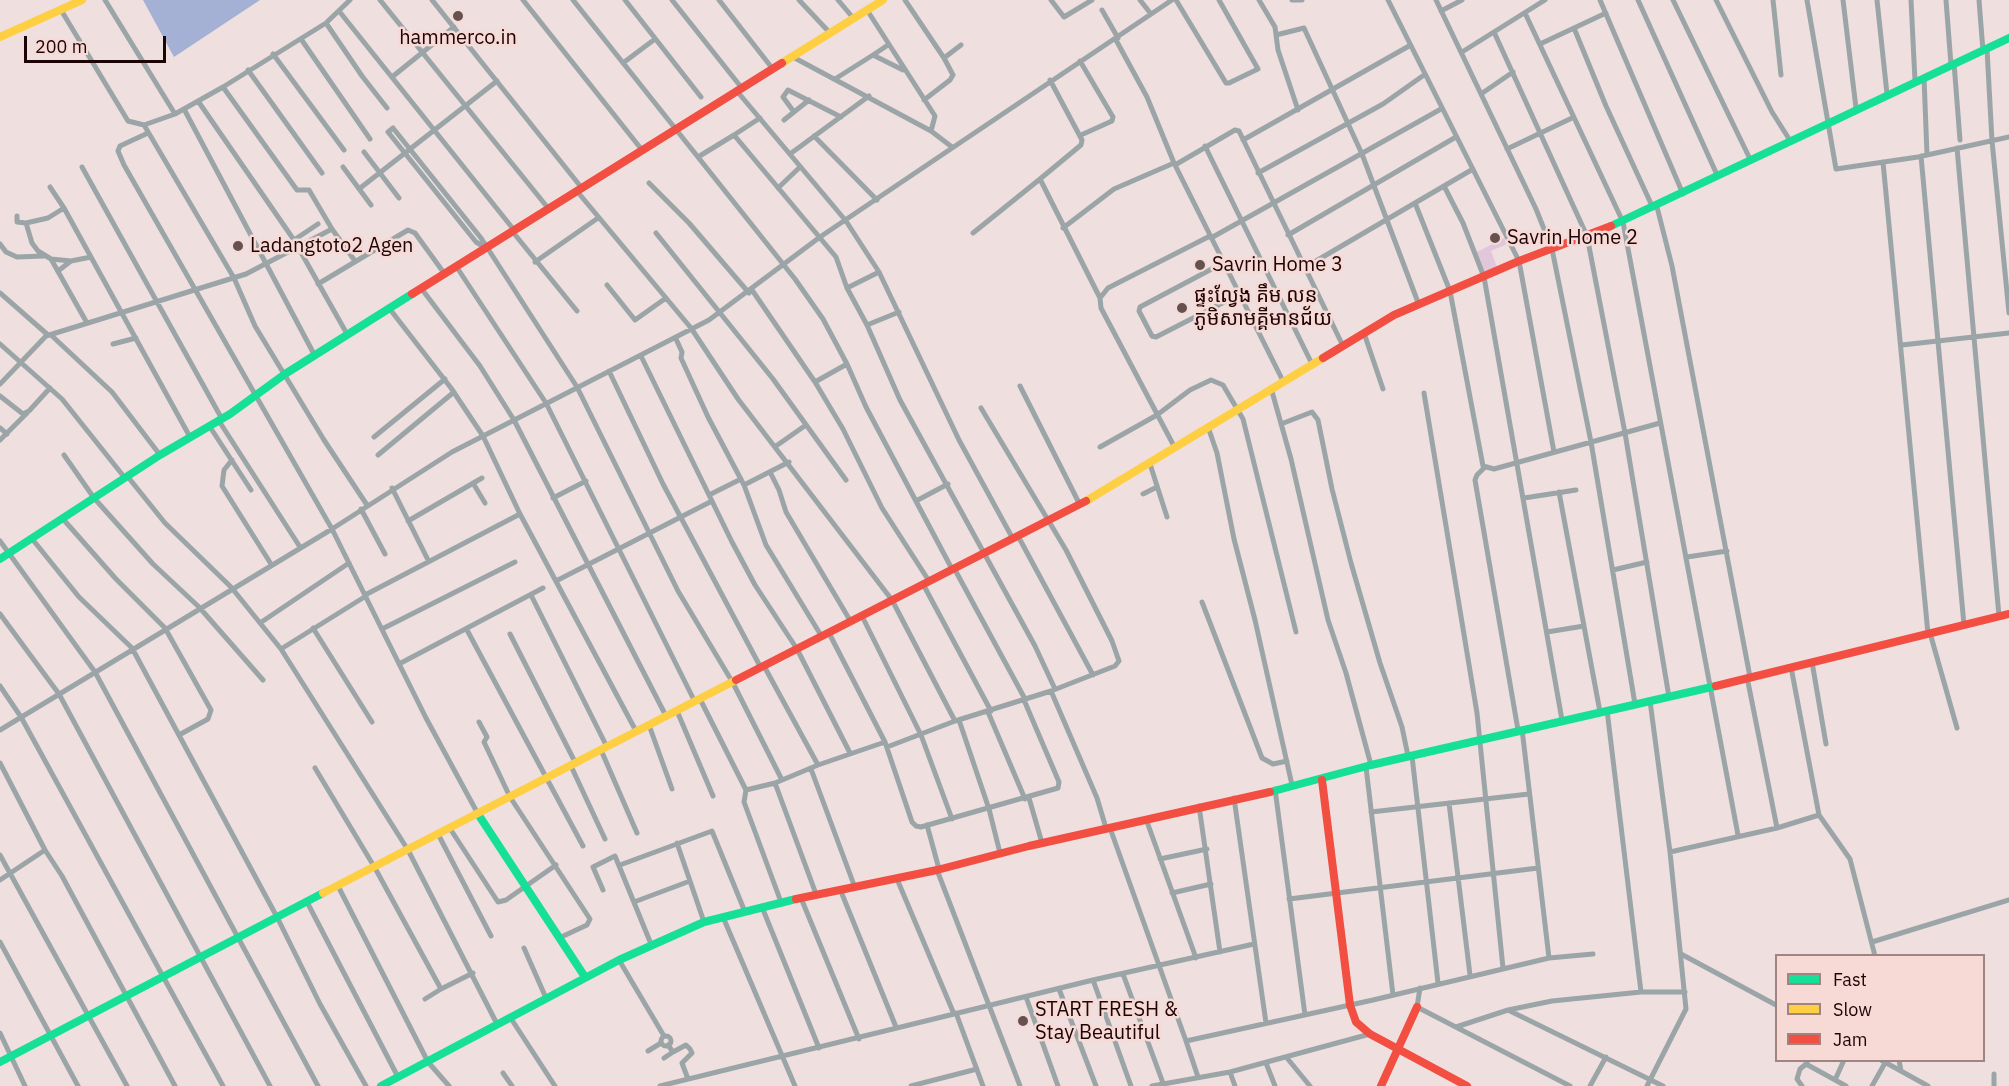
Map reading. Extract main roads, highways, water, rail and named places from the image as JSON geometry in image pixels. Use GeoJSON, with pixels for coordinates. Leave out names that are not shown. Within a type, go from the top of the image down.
{"type":"FeatureCollection","features":[{"type":"Feature","properties":{"kind":"water"},"geometry":{"type":"Polygon","coordinates":[[[143,0],[260,0],[174,57],[143,0]]]}},
{"type":"Feature","properties":{"kind":"place","name":"hammerco.in"},"geometry":{"type":"Point","coordinates":[458,16]}},
{"type":"Feature","properties":{"kind":"place","name":"Savrin Home 2"},"geometry":{"type":"Point","coordinates":[1495,238]}},
{"type":"Feature","properties":{"kind":"place","name":"Ladangtoto2 Agen"},"geometry":{"type":"Point","coordinates":[238,246]}},
{"type":"Feature","properties":{"kind":"place","name":"Savrin Home 3"},"geometry":{"type":"Point","coordinates":[1200,265]}},
{"type":"Feature","properties":{"kind":"place","name":"ផ្ទះល្វែង គឹម លន ភូមិសាមគ្គីមានជ័យ"},"geometry":{"type":"Point","coordinates":[1182,308]}},
{"type":"Feature","properties":{"kind":"place","name":"START FRESH & Stay Beautiful"},"geometry":{"type":"Point","coordinates":[1023,1021]}}]}
